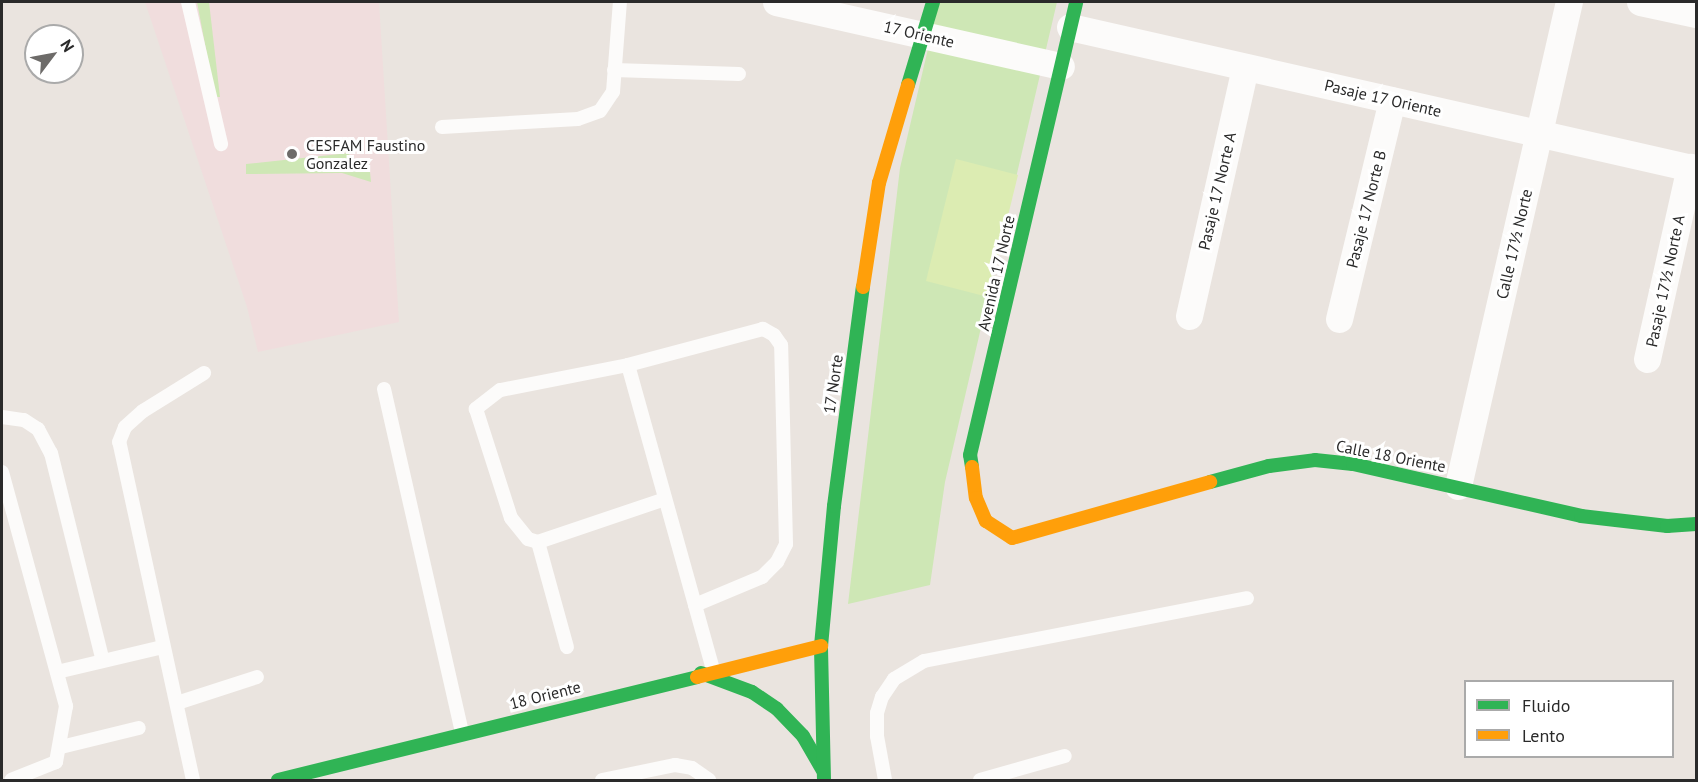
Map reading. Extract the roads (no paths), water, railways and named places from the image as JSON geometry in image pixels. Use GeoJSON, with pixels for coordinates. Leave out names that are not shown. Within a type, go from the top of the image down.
{"type":"FeatureCollection","features":[{"type":"Feature","properties":{"kind":"street","name":"17 Oriente"},"geometry":{"type":"LineString","coordinates":[[776,2],[1061,66]]}},
{"type":"Feature","properties":{"kind":"street","name":"17 Norte"},"geometry":{"type":"LineString","coordinates":[[824,775],[821,646],[834,506],[879,183],[933,2]]}},
{"type":"Feature","properties":{"kind":"street","name":"Calle 17½ Norte"},"geometry":{"type":"LineString","coordinates":[[1458,486],[1569,2]]}},
{"type":"Feature","properties":{"kind":"street"},"geometry":{"type":"LineString","coordinates":[[1640,2],[1696,14]]}},
{"type":"Feature","properties":{"kind":"street","name":"Pasaje 17 Oriente"},"geometry":{"type":"LineString","coordinates":[[1073,14],[1245,67],[1693,168]]}},
{"type":"Feature","properties":{"kind":"street","name":"Avenida 17 Norte"},"geometry":{"type":"LineString","coordinates":[[1012,538],[986,521],[976,498],[970,455],[1073,14]]}},
{"type":"Feature","properties":{"kind":"street","name":"Pasaje 17 Norte A"},"geometry":{"type":"LineString","coordinates":[[1189,316],[1245,67]]}},
{"type":"Feature","properties":{"kind":"street","name":"Pasaje 17 Norte B"},"geometry":{"type":"LineString","coordinates":[[1339,319],[1392,100]]}},
{"type":"Feature","properties":{"kind":"street","name":"Pasaje 17½ Norte A"},"geometry":{"type":"LineString","coordinates":[[1647,359],[1693,168]]}},
{"type":"Feature","properties":{"kind":"street","name":"Calle 18 Oriente"},"geometry":{"type":"LineString","coordinates":[[1012,538],[1295,462],[1331,460],[1458,486],[1581,516],[1668,526],[1696,524]]}},
{"type":"Feature","properties":{"kind":"street","name":"18 Oriente"},"geometry":{"type":"LineString","coordinates":[[278,780],[707,672],[821,646]]}},
{"type":"Feature","properties":{"kind":"street"},"geometry":{"type":"LineString","coordinates":[[707,672],[752,693],[777,709],[803,736],[824,775]]}},
{"type":"Feature","properties":{"kind":"lane"},"geometry":{"type":"LineString","coordinates":[[188,2],[220,144]]}},
{"type":"Feature","properties":{"kind":"lane"},"geometry":{"type":"LineString","coordinates":[[442,127],[578,119],[600,111],[613,92],[620,2]]}},
{"type":"Feature","properties":{"kind":"lane"},"geometry":{"type":"LineString","coordinates":[[615,70],[739,74]]}},
{"type":"Feature","properties":{"kind":"lane"},"geometry":{"type":"LineString","coordinates":[[665,499],[538,542],[528,539],[511,518],[476,409],[500,390],[628,365],[763,329],[774,335],[780,345],[786,544],[777,562],[762,577],[694,604]]}},
{"type":"Feature","properties":{"kind":"lane"},"geometry":{"type":"LineString","coordinates":[[628,365],[694,604],[707,672]]}},
{"type":"Feature","properties":{"kind":"lane"},"geometry":{"type":"LineString","coordinates":[[193,780],[119,442],[125,427],[143,411],[204,374]]}},
{"type":"Feature","properties":{"kind":"lane"},"geometry":{"type":"LineString","coordinates":[[384,389],[462,733]]}},
{"type":"Feature","properties":{"kind":"lane"},"geometry":{"type":"LineString","coordinates":[[2,417],[24,420],[38,429],[51,453],[103,661]]}},
{"type":"Feature","properties":{"kind":"lane"},"geometry":{"type":"LineString","coordinates":[[2,472],[66,705],[61,747],[56,762],[11,780]]}},
{"type":"Feature","properties":{"kind":"lane"},"geometry":{"type":"LineString","coordinates":[[538,542],[567,647]]}},
{"type":"Feature","properties":{"kind":"lane"},"geometry":{"type":"LineString","coordinates":[[885,780],[877,713],[882,697],[894,679],[924,661],[1247,598]]}},
{"type":"Feature","properties":{"kind":"lane"},"geometry":{"type":"LineString","coordinates":[[57,672],[163,646]]}},
{"type":"Feature","properties":{"kind":"lane"},"geometry":{"type":"LineString","coordinates":[[177,703],[257,677]]}},
{"type":"Feature","properties":{"kind":"lane"},"geometry":{"type":"LineString","coordinates":[[61,747],[139,728]]}},
{"type":"Feature","properties":{"kind":"lane"},"geometry":{"type":"LineString","coordinates":[[980,780],[1065,756]]}},
{"type":"Feature","properties":{"kind":"lane"},"geometry":{"type":"LineString","coordinates":[[602,780],[675,765],[692,768],[709,780]]}},
{"type":"Feature","properties":{"kind":"place","name":"CESFAM Faustino Gonzalez"},"geometry":{"type":"Point","coordinates":[292,154]}}]}
